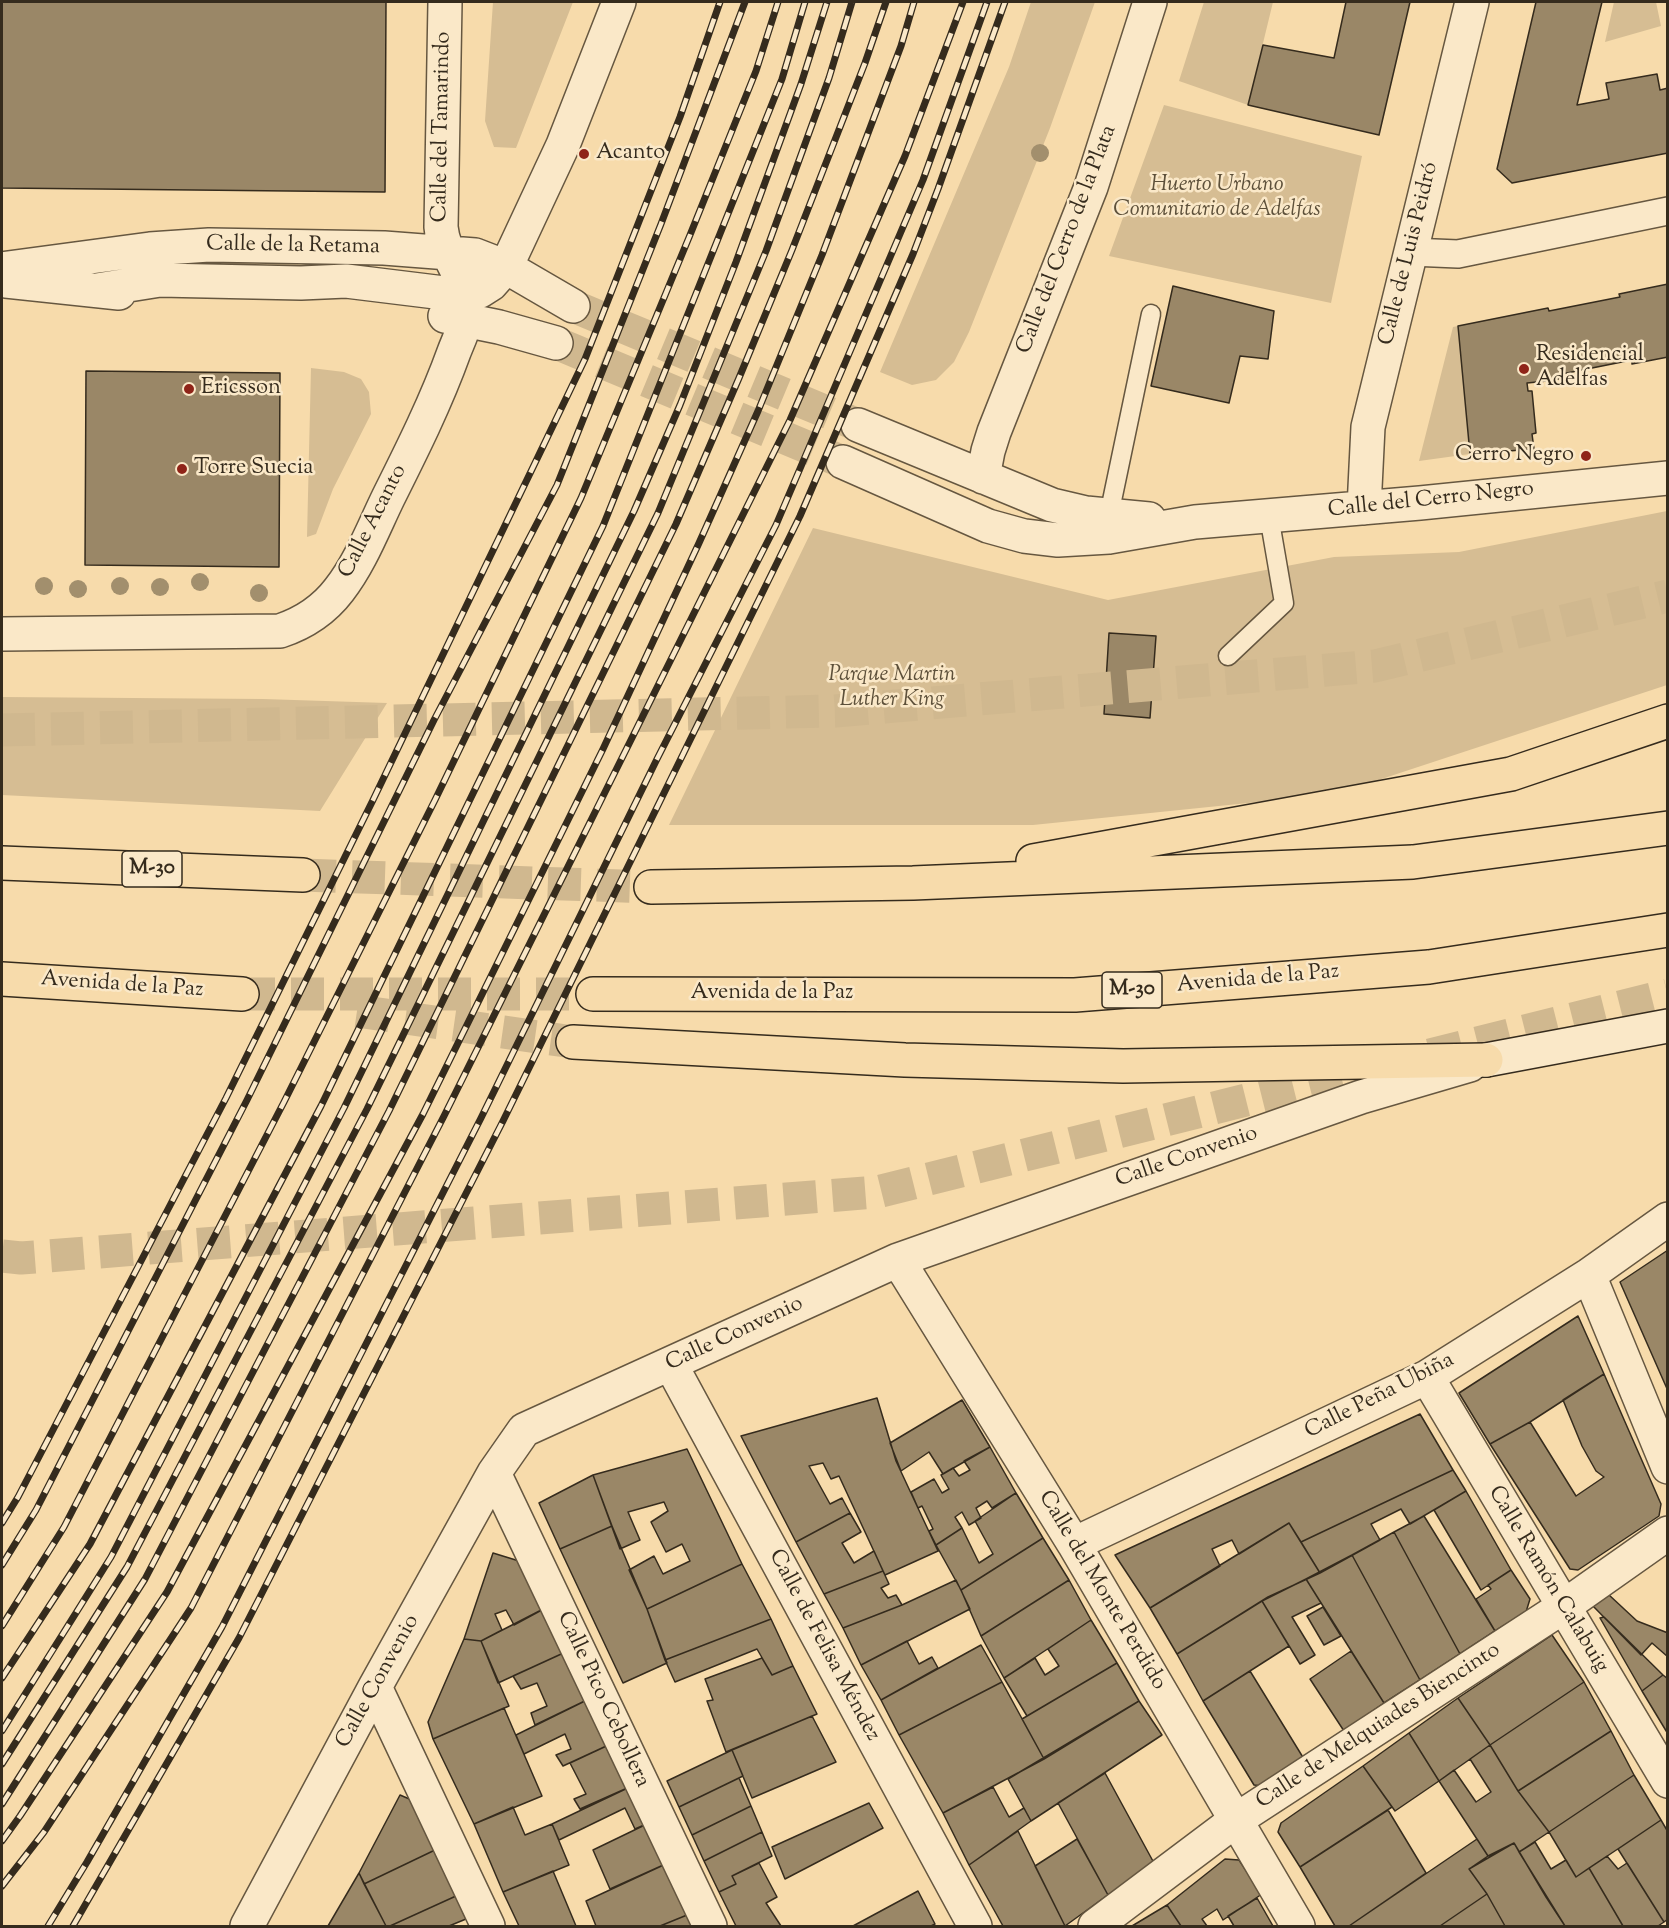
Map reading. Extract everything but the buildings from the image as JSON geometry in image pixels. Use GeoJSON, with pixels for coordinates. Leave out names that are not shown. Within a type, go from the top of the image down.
{"type":"FeatureCollection","features":[{"type":"Feature","properties":{"kind":"highway"},"geometry":{"type":"LineString","coordinates":[[913,883],[1510,774],[1668,721]]}},
{"type":"Feature","properties":{"kind":"highway"},"geometry":{"type":"LineString","coordinates":[[651,887],[913,883],[1413,862],[1668,828]]}},
{"type":"Feature","properties":{"kind":"highway","name":"M-30"},"geometry":{"type":"LineString","coordinates":[[2,863],[303,875]]}},
{"type":"Feature","properties":{"kind":"highway","name":"Avenida de la Paz"},"geometry":{"type":"LineString","coordinates":[[593,994],[1075,994],[1429,967],[1668,930]]}},
{"type":"Feature","properties":{"kind":"highway","name":"Avenida de la Paz"},"geometry":{"type":"LineString","coordinates":[[2,979],[242,994]]}},
{"type":"Feature","properties":{"kind":"highway"},"geometry":{"type":"LineString","coordinates":[[2,994],[81,983]]}},
{"type":"Feature","properties":{"kind":"highway"},"geometry":{"type":"LineString","coordinates":[[573,1042],[905,1060],[1123,1066],[1486,1060]]}},
{"type":"Feature","properties":{"kind":"street","name":"Calle del Tamarindo"},"geometry":{"type":"LineString","coordinates":[[445,2],[441,227],[446,252]]}},
{"type":"Feature","properties":{"kind":"street"},"geometry":{"type":"LineString","coordinates":[[2,280],[143,295],[345,301],[416,310],[466,307],[506,267],[563,145],[619,2]]}},
{"type":"Feature","properties":{"kind":"street","name":"Calle del Cerro de la Plata"},"geometry":{"type":"LineString","coordinates":[[983,477],[994,432],[1091,187],[1150,2]]}},
{"type":"Feature","properties":{"kind":"street","name":"Calle de Luis Peidró"},"geometry":{"type":"LineString","coordinates":[[1364,508],[1368,426],[1472,2]]}},
{"type":"Feature","properties":{"kind":"street"},"geometry":{"type":"LineString","coordinates":[[1411,252],[1458,254],[1668,211]]}},
{"type":"Feature","properties":{"kind":"street","name":"Calle de la Retama"},"geometry":{"type":"LineString","coordinates":[[2,269],[150,249],[209,245],[348,247],[446,252],[475,255],[506,267],[573,306]]}},
{"type":"Feature","properties":{"kind":"street"},"geometry":{"type":"LineString","coordinates":[[411,289],[426,284],[435,276],[446,252]]}},
{"type":"Feature","properties":{"kind":"street"},"geometry":{"type":"LineString","coordinates":[[446,252],[466,307]]}},
{"type":"Feature","properties":{"kind":"street"},"geometry":{"type":"LineString","coordinates":[[97,290],[160,280],[301,283],[346,281],[452,294],[466,307],[499,327],[556,343]]}},
{"type":"Feature","properties":{"kind":"street","name":"Calle Acanto"},"geometry":{"type":"LineString","coordinates":[[2,634],[280,631],[300,625],[318,613],[338,591],[357,562],[439,395],[466,307]]}},
{"type":"Feature","properties":{"kind":"street","name":"Calle del Cerro Negro"},"geometry":{"type":"LineString","coordinates":[[858,426],[1052,505],[1086,513],[1195,522]]}},
{"type":"Feature","properties":{"kind":"street","name":"Calle del Cerro Negro"},"geometry":{"type":"LineString","coordinates":[[843,462],[988,526],[1024,536],[1058,540],[1109,537],[1195,522],[1668,478]]}},
{"type":"Feature","properties":{"kind":"street","name":"Calle Convenio"},"geometry":{"type":"LineString","coordinates":[[247,1926],[494,1473],[524,1430],[898,1260],[1361,1096],[1486,1060],[1668,1026]]}},
{"type":"Feature","properties":{"kind":"street","name":"Calle Peña Ubiña"},"geometry":{"type":"LineString","coordinates":[[1074,1544],[1427,1377],[1589,1275],[1668,1219]]}},
{"type":"Feature","properties":{"kind":"street","name":"Calle del Monte Perdido"},"geometry":{"type":"LineString","coordinates":[[898,1260],[1074,1544],[1298,1926]]}},
{"type":"Feature","properties":{"kind":"street"},"geometry":{"type":"LineString","coordinates":[[1589,1275],[1668,1467]]}},
{"type":"Feature","properties":{"kind":"street","name":"Calle de Felisa Méndez"},"geometry":{"type":"LineString","coordinates":[[671,1365],[975,1926]]}},
{"type":"Feature","properties":{"kind":"street","name":"Calle Ramón Calabuig"},"geometry":{"type":"LineString","coordinates":[[1427,1377],[1668,1781]]}},
{"type":"Feature","properties":{"kind":"street","name":"Calle Pico Cebollera"},"geometry":{"type":"LineString","coordinates":[[494,1473],[710,1926]]}},
{"type":"Feature","properties":{"kind":"street","name":"Calle de Melquiades Biencinto"},"geometry":{"type":"LineString","coordinates":[[1095,1926],[1236,1820],[1563,1607],[1668,1533]]}},
{"type":"Feature","properties":{"kind":"street"},"geometry":{"type":"LineString","coordinates":[[375,1688],[488,1926]]}},
{"type":"Feature","properties":{"kind":"lane"},"geometry":{"type":"LineString","coordinates":[[1109,514],[1151,314]]}},
{"type":"Feature","properties":{"kind":"lane"},"geometry":{"type":"LineString","coordinates":[[1227,656],[1284,603],[1269,516]]}},
{"type":"Feature","properties":{"kind":"green space"},"geometry":{"type":"Polygon","coordinates":[[[493,2],[573,2],[516,148],[494,147],[485,121],[493,2]]]}},
{"type":"Feature","properties":{"kind":"green space"},"geometry":{"type":"Polygon","coordinates":[[[1031,2],[1095,2],[1050,128],[969,332],[954,362],[936,380],[912,385],[880,372],[1009,67],[1031,2]]]}},
{"type":"Feature","properties":{"kind":"green space"},"geometry":{"type":"Polygon","coordinates":[[[1204,2],[1273,2],[1248,105],[1179,81],[1204,2]]]}},
{"type":"Feature","properties":{"kind":"green space"},"geometry":{"type":"Polygon","coordinates":[[[1614,2],[1656,2],[1661,26],[1605,42],[1614,2]]]}},
{"type":"Feature","properties":{"kind":"green space","name":"Huerto Urbano Comunitario de Adelfas"},"geometry":{"type":"Polygon","coordinates":[[[1164,105],[1362,156],[1331,303],[1109,256],[1164,105]]]}},
{"type":"Feature","properties":{"kind":"green space"},"geometry":{"type":"Polygon","coordinates":[[[1458,326],[1470,454],[1419,461],[1453,327],[1458,326]]]}},
{"type":"Feature","properties":{"kind":"green space"},"geometry":{"type":"Polygon","coordinates":[[[311,368],[344,372],[361,379],[369,392],[371,414],[333,489],[316,534],[307,537],[311,368]]]}},
{"type":"Feature","properties":{"kind":"green space","name":"Parque Martin Luther King"},"geometry":{"type":"Polygon","coordinates":[[[1667,511],[1667,685],[1336,794],[1033,825],[669,825],[813,528],[1108,600],[1334,557],[1459,552],[1667,511]]]}},
{"type":"Feature","properties":{"kind":"green space"},"geometry":{"type":"Polygon","coordinates":[[[2,697],[263,699],[387,703],[320,811],[2,795],[2,697]]]}},
{"type":"Feature","properties":{"kind":"tunnel"},"geometry":{"type":"LineString","coordinates":[[573,306],[858,425]]}},
{"type":"Feature","properties":{"kind":"tunnel"},"geometry":{"type":"LineString","coordinates":[[556,343],[843,462]]}},
{"type":"Feature","properties":{"kind":"tunnel"},"geometry":{"type":"LineString","coordinates":[[2,730],[835,711],[1375,666],[1668,596]]}},
{"type":"Feature","properties":{"kind":"tunnel"},"geometry":{"type":"LineString","coordinates":[[303,875],[651,887]]}},
{"type":"Feature","properties":{"kind":"tunnel"},"geometry":{"type":"LineString","coordinates":[[242,994],[593,994]]}},
{"type":"Feature","properties":{"kind":"tunnel"},"geometry":{"type":"LineString","coordinates":[[1430,1055],[1668,995]]}},
{"type":"Feature","properties":{"kind":"tunnel"},"geometry":{"type":"LineString","coordinates":[[357,1011],[573,1042]]}},
{"type":"Feature","properties":{"kind":"tunnel"},"geometry":{"type":"LineString","coordinates":[[2,1256],[21,1258],[877,1192],[1374,1068]]}},
{"type":"Feature","properties":{"kind":"railway"},"geometry":{"type":"LineString","coordinates":[[2,1523],[18,1497],[226,1098],[373,800],[585,359],[680,117],[720,2]]}},
{"type":"Feature","properties":{"kind":"railway"},"geometry":{"type":"LineString","coordinates":[[2,1565],[36,1510],[247,1100],[434,720],[557,485],[661,224],[745,2]]}},
{"type":"Feature","properties":{"kind":"railway"},"geometry":{"type":"LineString","coordinates":[[2,1626],[64,1527],[284,1102],[435,800],[581,498],[756,71],[778,2]]}},
{"type":"Feature","properties":{"kind":"railway"},"geometry":{"type":"LineString","coordinates":[[2,1678],[90,1544],[321,1106],[603,526],[782,79],[805,2]]}},
{"type":"Feature","properties":{"kind":"railway"},"geometry":{"type":"LineString","coordinates":[[2,1731],[111,1557],[344,1108],[634,511],[680,405],[736,262],[801,84],[827,2]]}},
{"type":"Feature","properties":{"kind":"railway"},"geometry":{"type":"LineString","coordinates":[[2,1764],[127,1567],[367,1109],[658,513],[766,251],[829,78],[852,2]]}},
{"type":"Feature","properties":{"kind":"railway"},"geometry":{"type":"LineString","coordinates":[[2,1804],[145,1579],[389,1111],[676,524],[792,250],[865,63],[886,2]]}},
{"type":"Feature","properties":{"kind":"railway"},"geometry":{"type":"LineString","coordinates":[[2,1841],[167,1592],[423,1114],[603,749],[758,411],[822,255],[901,46],[914,2]]}},
{"type":"Feature","properties":{"kind":"railway"},"geometry":{"type":"LineString","coordinates":[[2,1886],[44,1832],[191,1608],[444,1116],[790,420],[905,156],[963,2]]}},
{"type":"Feature","properties":{"kind":"railway"},"geometry":{"type":"LineString","coordinates":[[48,1926],[222,1627],[481,1118],[657,759],[776,525],[923,180],[987,2]]}},
{"type":"Feature","properties":{"kind":"railway"},"geometry":{"type":"LineString","coordinates":[[73,1926],[239,1638],[503,1121],[800,516],[913,254],[1005,2]]}},
{"type":"Feature","properties":{"kind":"place","name":"Acanto"},"geometry":{"type":"Point","coordinates":[584,154]}},
{"type":"Feature","properties":{"kind":"place","name":"Residencial Adelfas"},"geometry":{"type":"Point","coordinates":[1524,369]}},
{"type":"Feature","properties":{"kind":"place","name":"Ericsson"},"geometry":{"type":"Point","coordinates":[189,389]}},
{"type":"Feature","properties":{"kind":"place","name":"Cerro Negro"},"geometry":{"type":"Point","coordinates":[1586,456]}},
{"type":"Feature","properties":{"kind":"place","name":"Torre Suecia"},"geometry":{"type":"Point","coordinates":[182,469]}}]}
